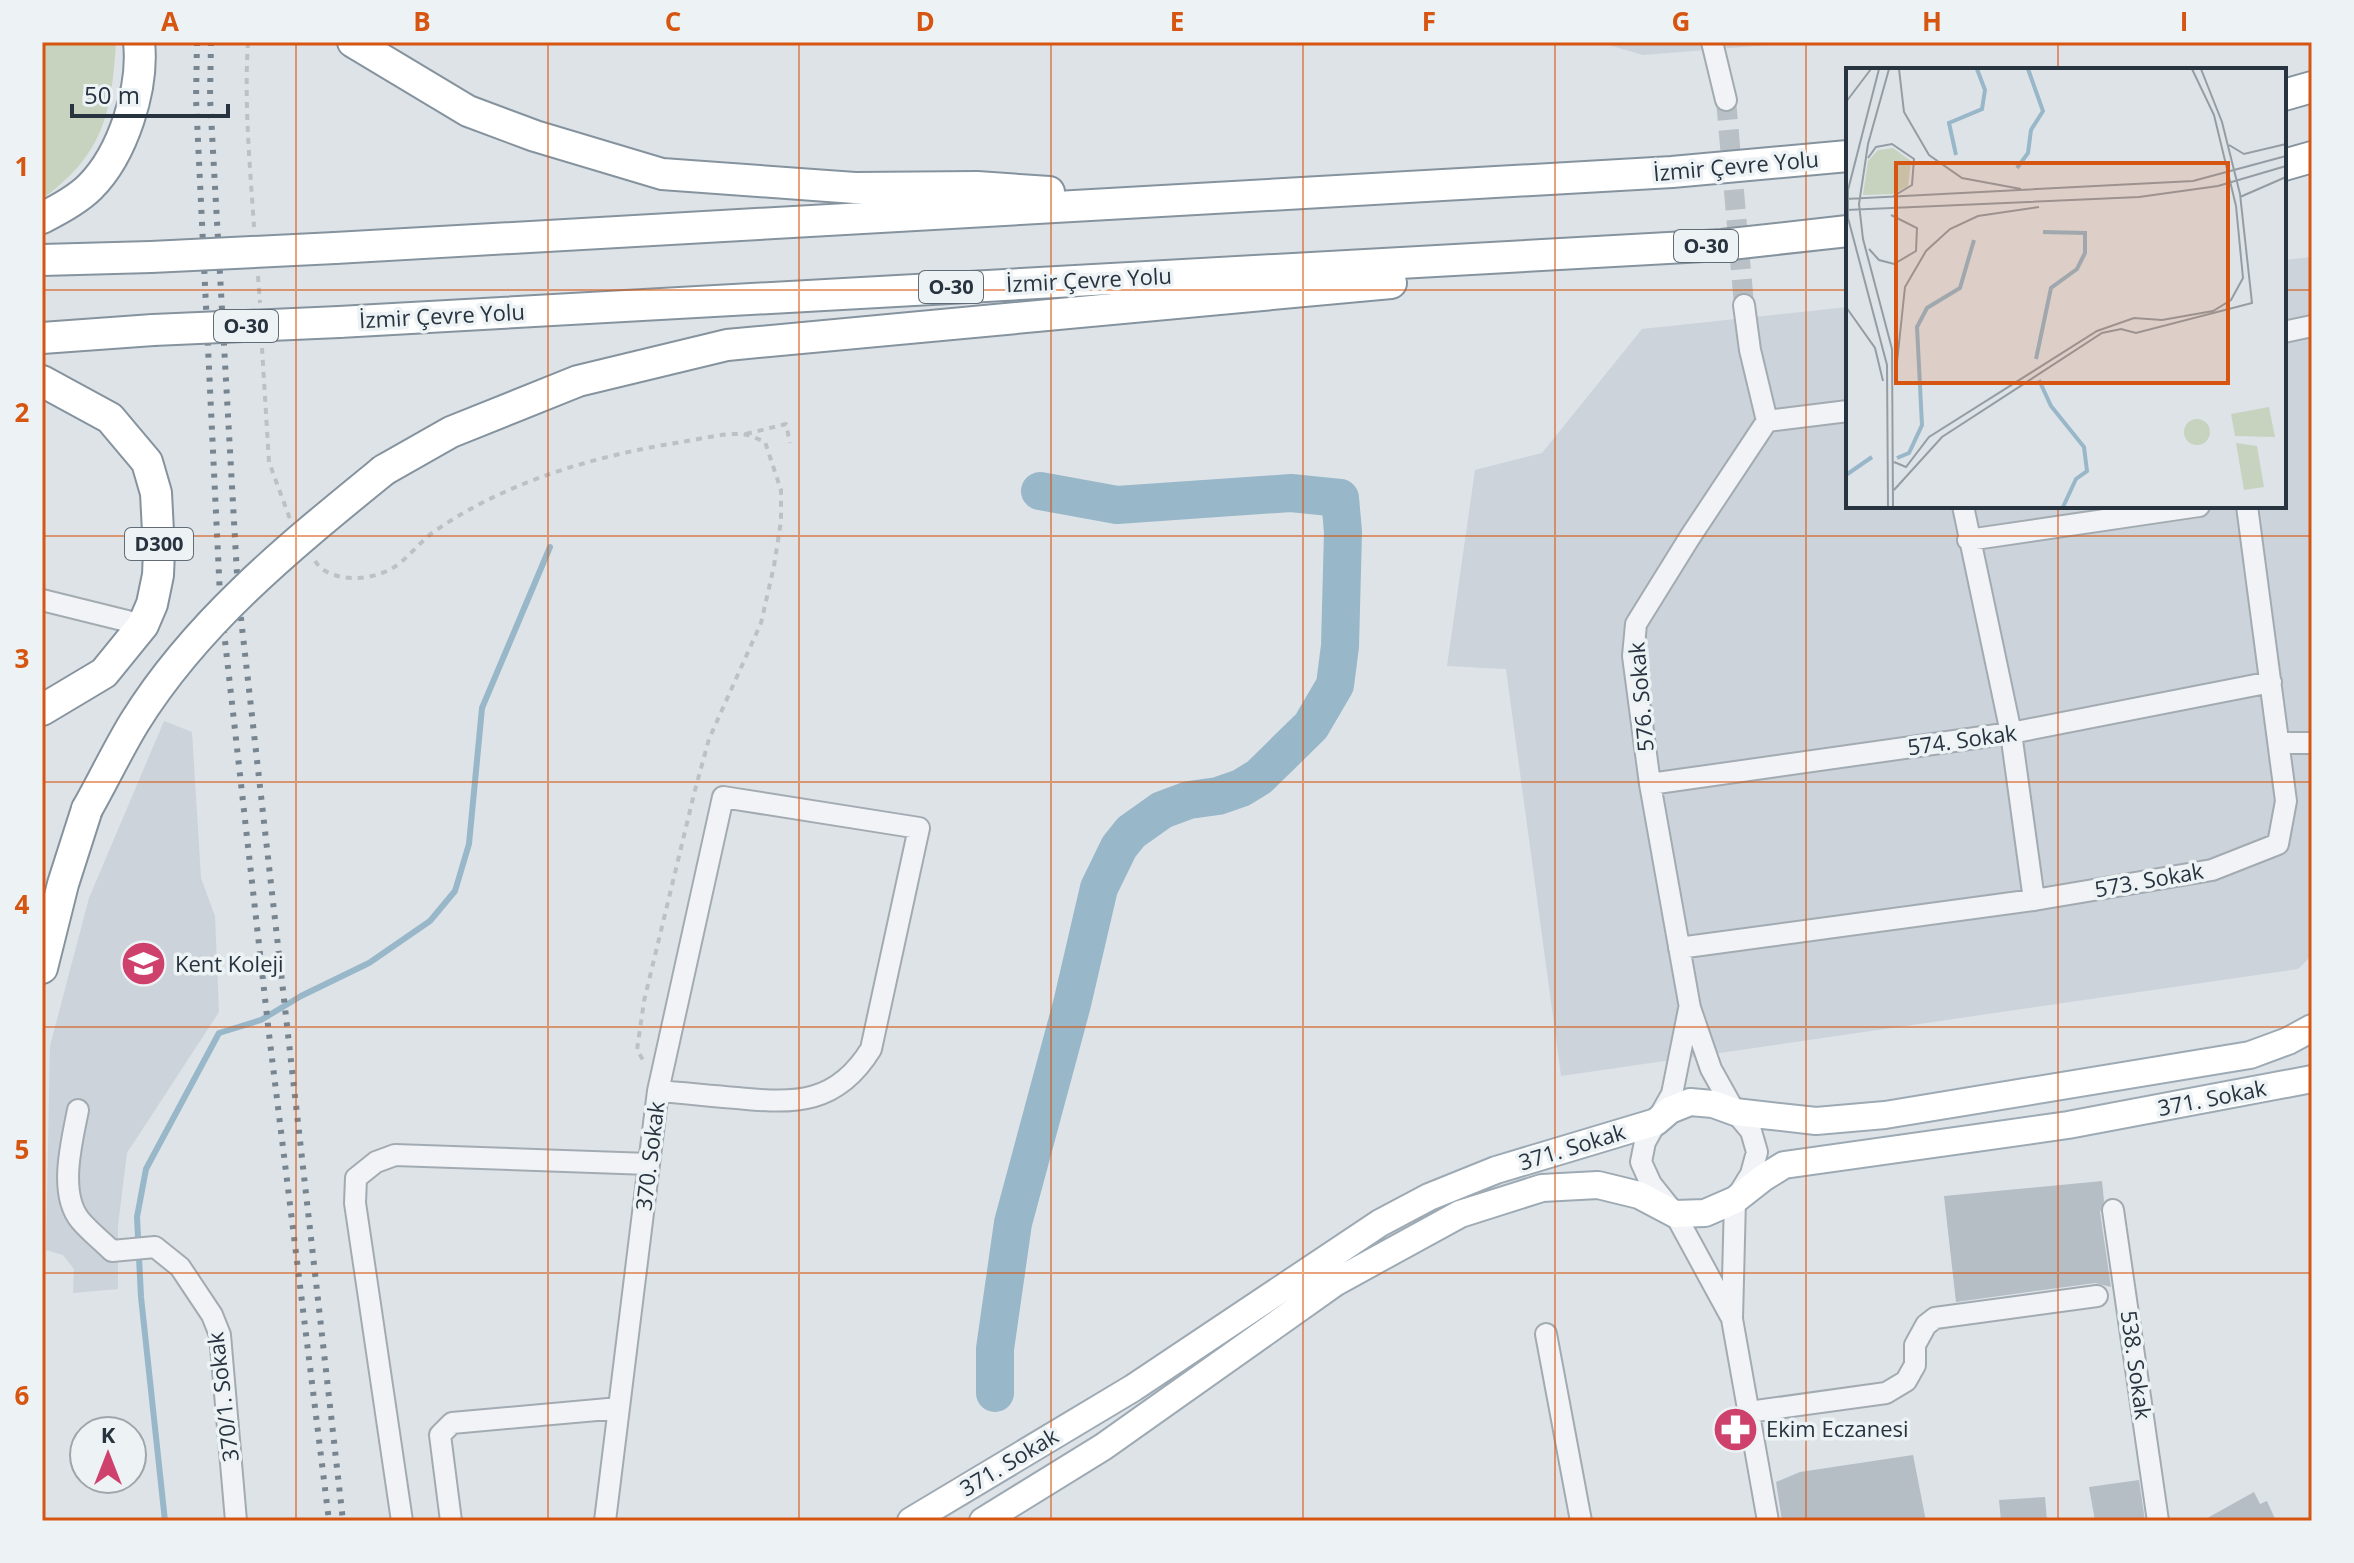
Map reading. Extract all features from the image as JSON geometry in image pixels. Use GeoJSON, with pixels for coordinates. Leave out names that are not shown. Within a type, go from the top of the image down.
{"type":"FeatureCollection","features":[{"type":"Feature","properties":{"kind":"highway"},"geometry":{"type":"LineString","coordinates":[[42,218],[89,188],[111,157],[130,117],[138,79],[139,42]]}},
{"type":"Feature","properties":{"kind":"highway"},"geometry":{"type":"LineString","coordinates":[[353,42],[468,111],[535,136],[662,174],[855,188],[977,187],[1161,201]]}},
{"type":"Feature","properties":{"kind":"highway"},"geometry":{"type":"LineString","coordinates":[[2286,94],[2312,87]]}},
{"type":"Feature","properties":{"kind":"highway","name":"İzmir Çevre Yolu"},"geometry":{"type":"LineString","coordinates":[[42,260],[335,248],[1672,172],[1846,156]]}},
{"type":"Feature","properties":{"kind":"highway"},"geometry":{"type":"LineString","coordinates":[[2286,164],[2312,157]]}},
{"type":"Feature","properties":{"kind":"highway","name":"İzmir Çevre Yolu"},"geometry":{"type":"LineString","coordinates":[[42,338],[1722,245],[1846,231]]}},
{"type":"Feature","properties":{"kind":"highway"},"geometry":{"type":"LineString","coordinates":[[42,968],[63,884],[87,809],[135,721],[209,625],[284,551],[384,470],[451,432],[578,381],[727,345],[1410,281],[1563,253]]}},
{"type":"Feature","properties":{"kind":"highway","name":"D300"},"geometry":{"type":"LineString","coordinates":[[42,381],[110,418],[147,462],[156,493],[159,551],[152,604],[143,625],[104,673],[42,710]]}},
{"type":"Feature","properties":{"kind":"main road","name":"371. Sokak"},"geometry":{"type":"LineString","coordinates":[[911,1521],[1133,1388],[1380,1223],[1429,1197],[1496,1170],[1656,1122],[1670,1110],[1690,1102],[1713,1104],[1735,1112],[1816,1121],[1885,1115],[2250,1055],[2312,1028]]}},
{"type":"Feature","properties":{"kind":"main road","name":"371. Sokak"},"geometry":{"type":"LineString","coordinates":[[983,1521],[1103,1447],[1336,1282],[1460,1214],[1542,1188],[1598,1185],[1639,1195],[1675,1214],[1705,1213],[1735,1200],[1784,1165],[2068,1125],[2312,1079]]}},
{"type":"Feature","properties":{"kind":"street"},"geometry":{"type":"LineString","coordinates":[[1712,42],[1726,100]]}},
{"type":"Feature","properties":{"kind":"street"},"geometry":{"type":"LineString","coordinates":[[1744,305],[1750,350],[1767,421],[1846,411]]}},
{"type":"Feature","properties":{"kind":"street"},"geometry":{"type":"LineString","coordinates":[[2286,332],[2312,326]]}},
{"type":"Feature","properties":{"kind":"street","name":"576. Sokak"},"geometry":{"type":"LineString","coordinates":[[1690,1008],[1650,784],[1633,656],[1636,624],[1767,421]]}},
{"type":"Feature","properties":{"kind":"street"},"geometry":{"type":"LineString","coordinates":[[1963,508],[2011,733],[2034,900]]}},
{"type":"Feature","properties":{"kind":"street"},"geometry":{"type":"LineString","coordinates":[[1968,540],[2185,508]]}},
{"type":"Feature","properties":{"kind":"street","name":"573. Sokak"},"geometry":{"type":"LineString","coordinates":[[1679,948],[2034,900],[2212,870],[2278,844],[2286,801],[2247,508]]}},
{"type":"Feature","properties":{"kind":"street"},"geometry":{"type":"LineString","coordinates":[[42,600],[143,625]]}},
{"type":"Feature","properties":{"kind":"street","name":"574. Sokak"},"geometry":{"type":"LineString","coordinates":[[1650,784],[2011,733],[2271,682]]}},
{"type":"Feature","properties":{"kind":"street"},"geometry":{"type":"LineString","coordinates":[[2279,743],[2312,743]]}},
{"type":"Feature","properties":{"kind":"street","name":"370. Sokak"},"geometry":{"type":"LineString","coordinates":[[605,1521],[658,1091],[723,797],[919,828],[871,1049],[854,1073],[843,1083],[801,1101],[658,1091]]}},
{"type":"Feature","properties":{"kind":"street"},"geometry":{"type":"LineString","coordinates":[[1690,1008],[1711,1069],[1735,1112],[1751,1131],[1757,1152],[1751,1174],[1735,1200],[1732,1319],[1768,1521]]}},
{"type":"Feature","properties":{"kind":"street"},"geometry":{"type":"LineString","coordinates":[[1690,1008],[1672,1094],[1645,1142],[1641,1162],[1651,1184],[1675,1214],[1732,1319]]}},
{"type":"Feature","properties":{"kind":"street","name":"370/1. Sokak"},"geometry":{"type":"LineString","coordinates":[[78,1110],[68,1186],[78,1218],[112,1251],[155,1247],[180,1267],[212,1315],[220,1335],[236,1521]]}},
{"type":"Feature","properties":{"kind":"street"},"geometry":{"type":"LineString","coordinates":[[402,1521],[355,1203],[356,1178],[376,1162],[395,1155],[649,1164]]}},
{"type":"Feature","properties":{"kind":"street","name":"538. Sokak"},"geometry":{"type":"LineString","coordinates":[[2113,1210],[2158,1521]]}},
{"type":"Feature","properties":{"kind":"street"},"geometry":{"type":"LineString","coordinates":[[1749,1412],[1886,1393],[1906,1381],[1915,1365],[1915,1345],[1926,1325],[1935,1318],[2097,1296]]}},
{"type":"Feature","properties":{"kind":"street"},"geometry":{"type":"LineString","coordinates":[[1546,1334],[1581,1521]]}},
{"type":"Feature","properties":{"kind":"street"},"geometry":{"type":"LineString","coordinates":[[451,1521],[440,1435],[452,1423],[619,1408]]}},
{"type":"Feature","properties":{"kind":"path"},"geometry":{"type":"LineString","coordinates":[[248,42],[245,83],[247,146],[255,241]]}},
{"type":"Feature","properties":{"kind":"path"},"geometry":{"type":"LineString","coordinates":[[257,269],[261,307]]}},
{"type":"Feature","properties":{"kind":"path"},"geometry":{"type":"LineString","coordinates":[[262,338],[269,462],[293,528]]}},
{"type":"Feature","properties":{"kind":"path"},"geometry":{"type":"LineString","coordinates":[[310,554],[319,567],[338,577],[381,574],[404,561],[433,532],[507,491],[571,467],[646,448],[744,434],[786,424],[790,443]]}},
{"type":"Feature","properties":{"kind":"path"},"geometry":{"type":"LineString","coordinates":[[658,1091],[637,1050],[644,1001],[709,739],[761,623],[781,521],[781,490],[765,442],[744,434]]}},
{"type":"Feature","properties":{"kind":"shaded area"},"geometry":{"type":"Polygon","coordinates":[[[1598,42],[1805,42],[1643,55],[1598,42]]]}},
{"type":"Feature","properties":{"kind":"shaded area"},"geometry":{"type":"Polygon","coordinates":[[[2312,257],[2312,955],[2298,969],[1561,1076],[1506,669],[1447,666],[1475,470],[1542,453],[1642,329],[1846,307],[1846,508],[2286,508],[2286,260],[2312,257]]]}},
{"type":"Feature","properties":{"kind":"shaded area","name":"Kent Koleji"},"geometry":{"type":"Polygon","coordinates":[[[164,721],[192,732],[201,878],[215,916],[219,1012],[127,1153],[118,1225],[118,1289],[73,1293],[74,1269],[63,1255],[46,1250],[50,1046],[89,898],[164,721]]]}},
{"type":"Feature","properties":{"kind":"green space"},"geometry":{"type":"Polygon","coordinates":[[[42,42],[116,43],[111,92],[100,132],[79,166],[42,199],[42,42]]]}},
{"type":"Feature","properties":{"kind":"building"},"geometry":{"type":"Polygon","coordinates":[[[2102,1181],[2104,1201],[2100,1212],[2111,1287],[2095,1283],[1956,1302],[1944,1196],[2102,1181]]]}},
{"type":"Feature","properties":{"kind":"building"},"geometry":{"type":"Polygon","coordinates":[[[1913,1455],[1926,1521],[1782,1521],[1776,1482],[1800,1472],[1913,1455]]]}},
{"type":"Feature","properties":{"kind":"building"},"geometry":{"type":"Polygon","coordinates":[[[2139,1480],[2145,1521],[2095,1521],[2089,1487],[2139,1480]]]}},
{"type":"Feature","properties":{"kind":"building"},"geometry":{"type":"Polygon","coordinates":[[[2254,1492],[2260,1504],[2267,1501],[2276,1521],[2202,1521],[2254,1492]]]}},
{"type":"Feature","properties":{"kind":"building"},"geometry":{"type":"Polygon","coordinates":[[[2045,1497],[2047,1521],[2001,1521],[1999,1500],[2045,1497]]]}},
{"type":"Feature","properties":{"kind":"waterway"},"geometry":{"type":"LineString","coordinates":[[995,1393],[995,1349],[1013,1223],[1072,1004],[1099,888],[1119,847],[1131,832],[1162,810],[1241,788],[1259,777],[1311,726],[1335,685],[1340,646],[1343,532],[1340,498],[1291,493],[1117,505],[1040,491]]}},
{"type":"Feature","properties":{"kind":"waterway"},"geometry":{"type":"LineString","coordinates":[[165,1521],[141,1297],[137,1217],[146,1169],[219,1033],[261,1020],[301,996],[369,963],[430,921],[455,891],[469,844],[482,708],[550,547]]}},
{"type":"Feature","properties":{"kind":"tunnel"},"geometry":{"type":"LineString","coordinates":[[1726,100],[1744,305]]}},
{"type":"Feature","properties":{"kind":"railway"},"geometry":{"type":"LineString","coordinates":[[197,42],[196,99],[220,596],[269,1034],[329,1521]]}},
{"type":"Feature","properties":{"kind":"railway"},"geometry":{"type":"LineString","coordinates":[[211,42],[210,98],[238,592],[343,1521]]}},
{"type":"Feature","properties":{"kind":"place","name":"Kent Koleji"},"geometry":{"type":"Point","coordinates":[144,964]}},
{"type":"Feature","properties":{"kind":"place","name":"Ekim Eczanesi"},"geometry":{"type":"Point","coordinates":[1735,1429]}}]}
